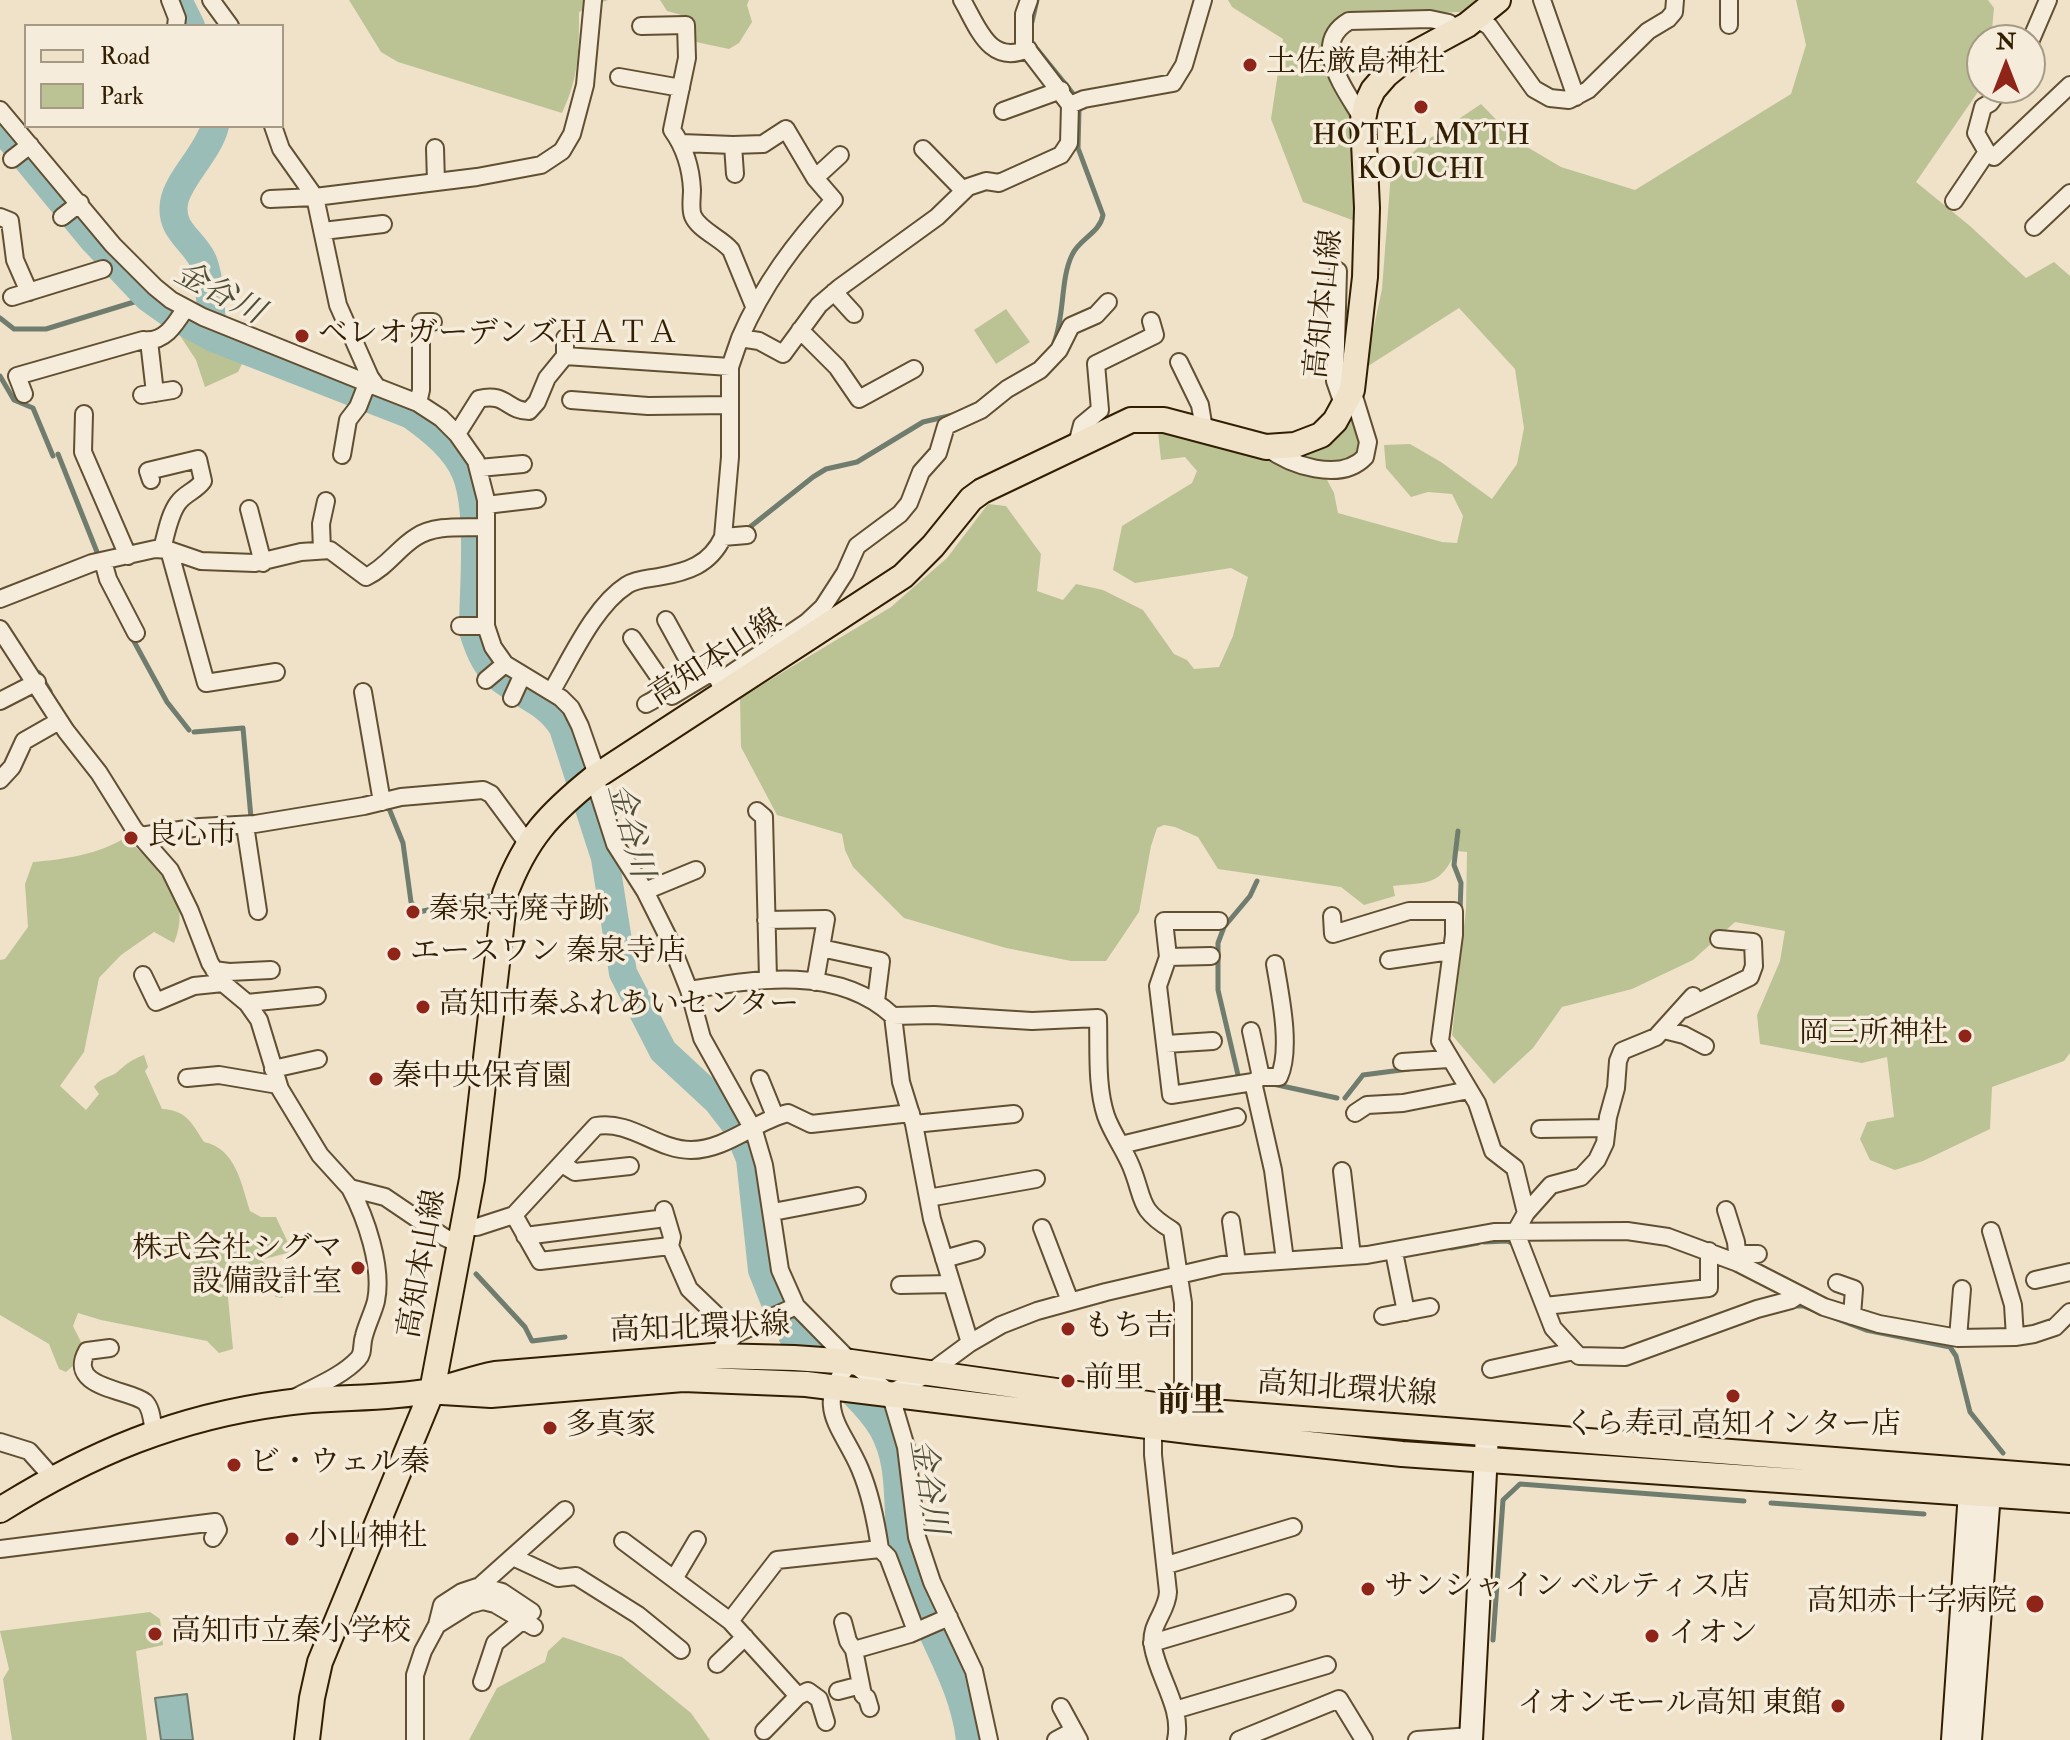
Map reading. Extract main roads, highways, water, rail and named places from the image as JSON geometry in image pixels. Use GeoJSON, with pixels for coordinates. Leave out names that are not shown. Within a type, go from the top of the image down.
{"type":"FeatureCollection","features":[{"type":"Feature","properties":{"kind":"main road","name":"高知本山線"},"geometry":{"type":"LineString","coordinates":[[307,1740],[320,1662],[432,1391],[472,1179],[505,894],[517,861],[528,844],[555,812],[587,784],[722,686],[891,585],[933,546],[971,499],[982,491],[1131,420],[1164,420],[1266,447],[1295,445],[1321,435],[1335,421],[1348,399],[1365,277],[1367,208],[1363,120],[1373,90],[1408,57],[1465,25],[1498,0]]}},
{"type":"Feature","properties":{"kind":"main road","name":"高知北環状線"},"geometry":{"type":"LineString","coordinates":[[432,1391],[495,1374],[714,1356],[799,1359],[840,1370],[928,1374],[1183,1409],[1487,1434],[1980,1485],[2070,1500]]}},
{"type":"Feature","properties":{"kind":"main road","name":"高知北環状線"},"geometry":{"type":"LineString","coordinates":[[0,1510],[53,1478],[154,1432],[197,1419],[286,1402],[432,1391],[491,1395],[683,1379],[806,1384],[840,1370]]}},
{"type":"Feature","properties":{"kind":"main road","name":"高知北環状線"},"geometry":{"type":"LineString","coordinates":[[840,1370],[863,1390],[1153,1427],[1402,1454],[1980,1485],[2070,1478]]}},
{"type":"Feature","properties":{"kind":"water"},"geometry":{"type":"Polygon","coordinates":[[[187,1694],[193,1740],[161,1740],[155,1698],[187,1694]]]}},
{"type":"Feature","properties":{"kind":"waterway"},"geometry":{"type":"LineString","coordinates":[[178,0],[190,24]]}},
{"type":"Feature","properties":{"kind":"waterway"},"geometry":{"type":"LineString","coordinates":[[1032,22],[1037,0]]}},
{"type":"Feature","properties":{"kind":"waterway"},"geometry":{"type":"LineString","coordinates":[[1033,44],[1075,96],[1079,109],[1078,148],[1103,215],[1098,227],[1075,249],[1068,265],[1054,343]]}},
{"type":"Feature","properties":{"kind":"waterway","name":"金谷川"},"geometry":{"type":"LineString","coordinates":[[0,127],[94,241],[147,297],[213,338],[411,415],[443,441],[462,465],[471,490],[473,509],[473,631],[479,649],[497,676],[549,711],[563,728],[605,858],[623,973],[663,1051],[717,1101],[737,1127],[750,1159],[762,1270],[793,1337],[854,1393],[883,1429],[897,1478],[905,1562],[921,1607],[951,1672],[970,1740]]}},
{"type":"Feature","properties":{"kind":"waterway"},"geometry":{"type":"LineString","coordinates":[[213,338],[209,284],[204,264],[178,227],[174,203],[176,194],[214,128]]}},
{"type":"Feature","properties":{"kind":"waterway","name":"金谷川"},"geometry":{"type":"LineString","coordinates":[[142,298],[147,297]]}},
{"type":"Feature","properties":{"kind":"waterway"},"geometry":{"type":"LineString","coordinates":[[0,318],[14,329],[46,329],[134,302]]}},
{"type":"Feature","properties":{"kind":"waterway"},"geometry":{"type":"LineString","coordinates":[[0,376],[14,400],[33,408],[53,456]]}},
{"type":"Feature","properties":{"kind":"waterway"},"geometry":{"type":"LineString","coordinates":[[745,531],[826,469],[857,462],[923,422],[953,415]]}},
{"type":"Feature","properties":{"kind":"waterway"},"geometry":{"type":"LineString","coordinates":[[58,454],[97,552]]}},
{"type":"Feature","properties":{"kind":"waterway"},"geometry":{"type":"LineString","coordinates":[[131,636],[167,702],[189,730]]}},
{"type":"Feature","properties":{"kind":"waterway"},"geometry":{"type":"LineString","coordinates":[[39,673],[50,691]]}},
{"type":"Feature","properties":{"kind":"waterway"},"geometry":{"type":"LineString","coordinates":[[550,709],[552,698]]}},
{"type":"Feature","properties":{"kind":"waterway"},"geometry":{"type":"LineString","coordinates":[[194,732],[243,728],[251,818],[254,818]]}},
{"type":"Feature","properties":{"kind":"waterway"},"geometry":{"type":"LineString","coordinates":[[388,806],[403,843],[411,902],[419,912],[489,896]]}},
{"type":"Feature","properties":{"kind":"waterway"},"geometry":{"type":"LineString","coordinates":[[1458,831],[1454,865],[1461,883],[1460,912]]}},
{"type":"Feature","properties":{"kind":"waterway"},"geometry":{"type":"LineString","coordinates":[[1238,1075],[1218,990],[1218,943],[1224,927],[1250,896],[1257,881]]}},
{"type":"Feature","properties":{"kind":"waterway"},"geometry":{"type":"LineString","coordinates":[[1345,1098],[1363,1075],[1409,1069]]}},
{"type":"Feature","properties":{"kind":"waterway"},"geometry":{"type":"LineString","coordinates":[[1273,1084],[1337,1098]]}},
{"type":"Feature","properties":{"kind":"waterway"},"geometry":{"type":"LineString","coordinates":[[1484,1242],[1507,1241],[1514,1244]]}},
{"type":"Feature","properties":{"kind":"waterway"},"geometry":{"type":"LineString","coordinates":[[1451,1248],[1478,1243]]}},
{"type":"Feature","properties":{"kind":"waterway"},"geometry":{"type":"LineString","coordinates":[[476,1274],[525,1327],[532,1341],[565,1337]]}},
{"type":"Feature","properties":{"kind":"waterway"},"geometry":{"type":"LineString","coordinates":[[1791,1306],[1803,1306],[1866,1330],[1950,1347],[1956,1356],[1970,1412],[2003,1453]]}},
{"type":"Feature","properties":{"kind":"waterway"},"geometry":{"type":"LineString","coordinates":[[1493,1640],[1503,1500],[1520,1484],[1744,1501]]}},
{"type":"Feature","properties":{"kind":"waterway"},"geometry":{"type":"LineString","coordinates":[[1771,1503],[1924,1514]]}},
{"type":"Feature","properties":{"kind":"place","name":"土佐厳島神社"},"geometry":{"type":"Point","coordinates":[1250,65]}},
{"type":"Feature","properties":{"kind":"place","name":"HOTEL MYTH KOUCHI"},"geometry":{"type":"Point","coordinates":[1421,107]}},
{"type":"Feature","properties":{"kind":"place","name":"ベレオガーデンズＨＡＴＡ"},"geometry":{"type":"Point","coordinates":[302,336]}},
{"type":"Feature","properties":{"kind":"place","name":"良心市"},"geometry":{"type":"Point","coordinates":[131,838]}},
{"type":"Feature","properties":{"kind":"place","name":"秦泉寺廃寺跡"},"geometry":{"type":"Point","coordinates":[413,912]}},
{"type":"Feature","properties":{"kind":"place","name":"エースワン 秦泉寺店"},"geometry":{"type":"Point","coordinates":[394,954]}},
{"type":"Feature","properties":{"kind":"place","name":"高知市秦ふれあいセンター"},"geometry":{"type":"Point","coordinates":[423,1007]}},
{"type":"Feature","properties":{"kind":"place","name":"岡三所神社"},"geometry":{"type":"Point","coordinates":[1965,1036]}},
{"type":"Feature","properties":{"kind":"place","name":"秦中央保育園"},"geometry":{"type":"Point","coordinates":[376,1079]}},
{"type":"Feature","properties":{"kind":"place","name":"株式会社シグマ 設備設計室"},"geometry":{"type":"Point","coordinates":[358,1268]}},
{"type":"Feature","properties":{"kind":"place","name":"もち吉"},"geometry":{"type":"Point","coordinates":[1068,1329]}},
{"type":"Feature","properties":{"kind":"place","name":"前里"},"geometry":{"type":"Point","coordinates":[1068,1381]}},
{"type":"Feature","properties":{"kind":"place","name":"くら寿司 高知インター店"},"geometry":{"type":"Point","coordinates":[1733,1396]}},
{"type":"Feature","properties":{"kind":"place","name":"多真家"},"geometry":{"type":"Point","coordinates":[550,1428]}},
{"type":"Feature","properties":{"kind":"place","name":"ビ・ウェル秦"},"geometry":{"type":"Point","coordinates":[234,1465]}},
{"type":"Feature","properties":{"kind":"place","name":"小山神社"},"geometry":{"type":"Point","coordinates":[292,1539]}},
{"type":"Feature","properties":{"kind":"place","name":"サンシャイン ベルティス店"},"geometry":{"type":"Point","coordinates":[1368,1589]}},
{"type":"Feature","properties":{"kind":"place","name":"高知赤十字病院"},"geometry":{"type":"Point","coordinates":[2035,1604]}},
{"type":"Feature","properties":{"kind":"place","name":"高知市立秦小学校"},"geometry":{"type":"Point","coordinates":[155,1634]}},
{"type":"Feature","properties":{"kind":"place","name":"イオン"},"geometry":{"type":"Point","coordinates":[1652,1636]}},
{"type":"Feature","properties":{"kind":"place","name":"イオンモール高知 東館"},"geometry":{"type":"Point","coordinates":[1838,1706]}},
{"type":"Feature","properties":{"kind":"district","name":"前里"},"geometry":{"type":"Point","coordinates":[1191,1404]}}]}
